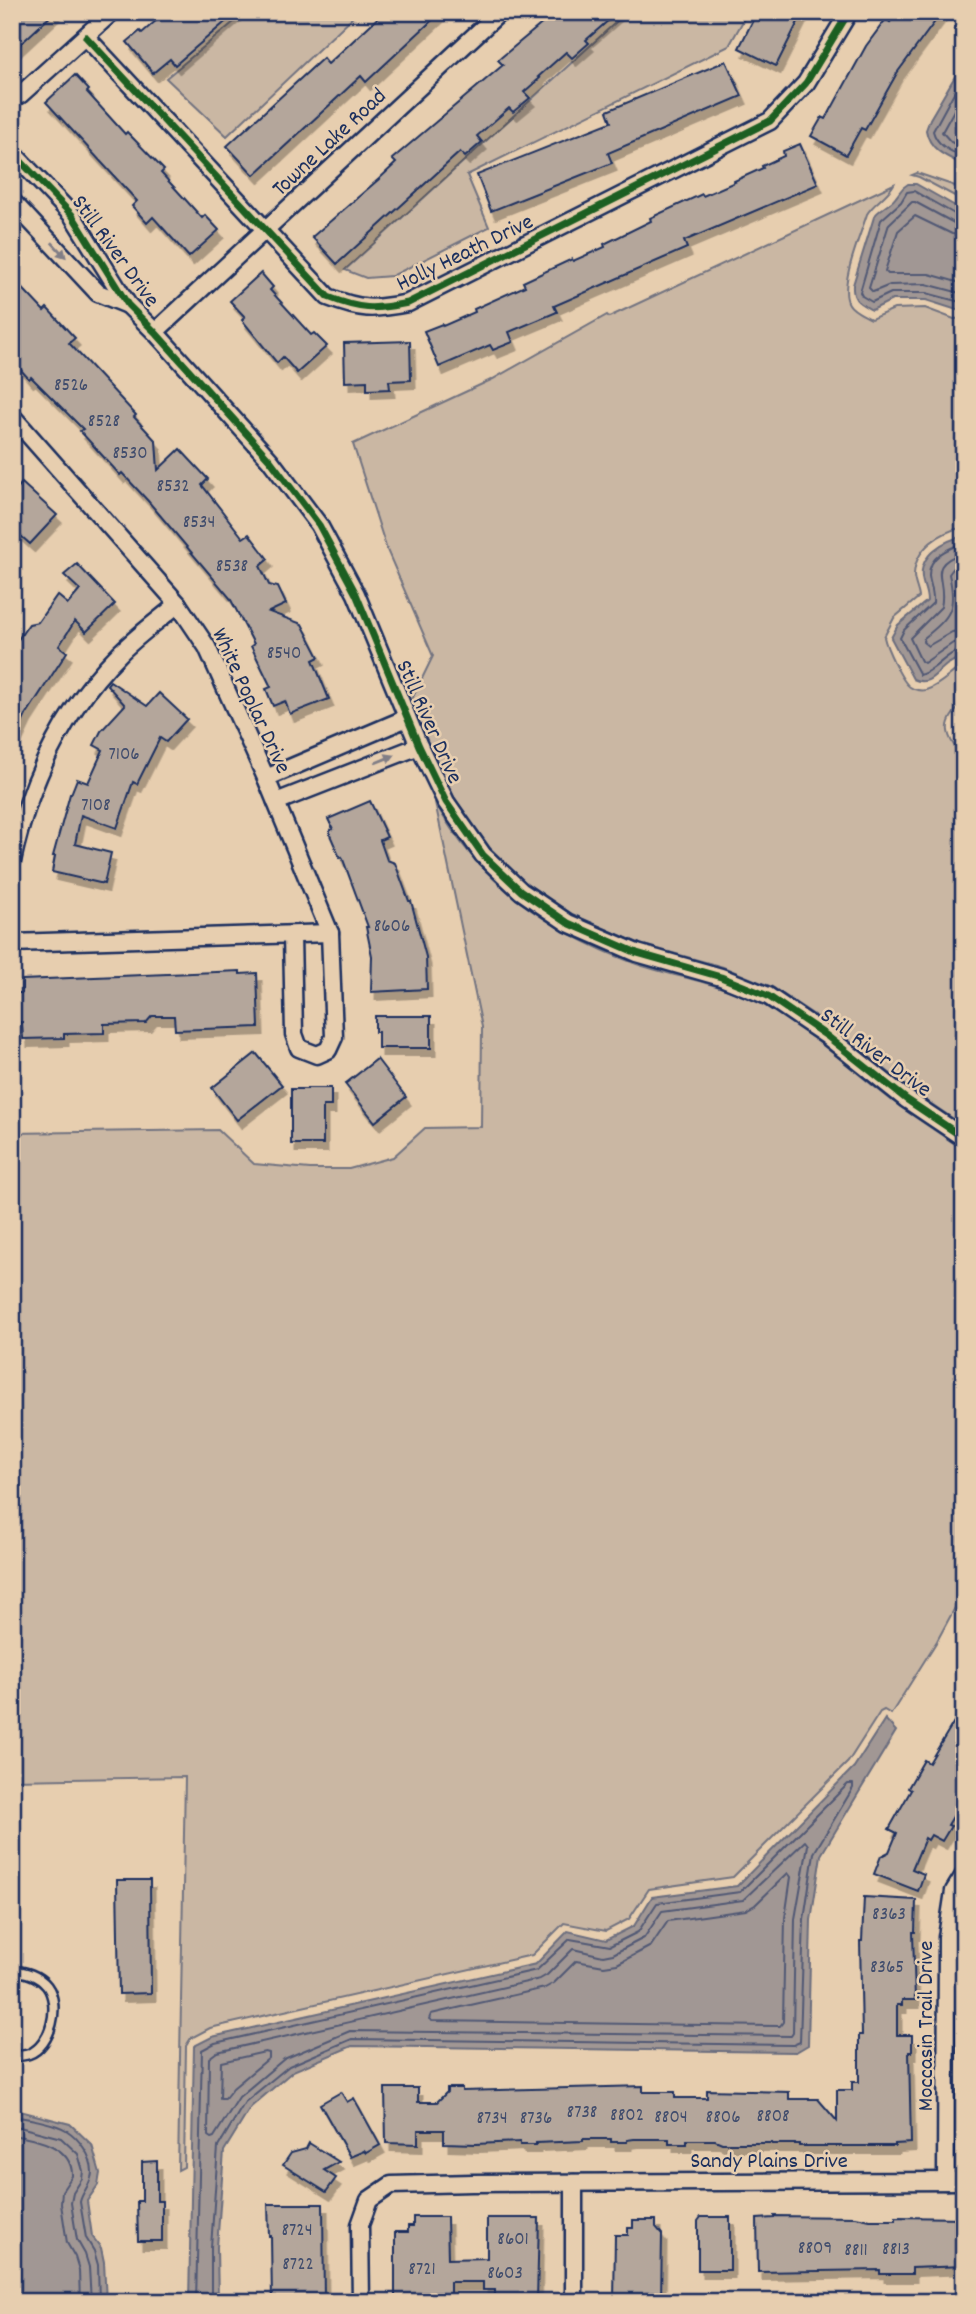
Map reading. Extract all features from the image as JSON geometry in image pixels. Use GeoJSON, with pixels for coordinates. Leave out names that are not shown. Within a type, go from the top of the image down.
{"type":"FeatureCollection","features":[{"type":"Feature","properties":{"kind":"street"},"geometry":{"type":"LineString","coordinates":[[20,94],[112,12]]}},
{"type":"Feature","properties":{"kind":"street","name":"Towne Lake Road"},"geometry":{"type":"LineString","coordinates":[[155,332],[500,12]]}},
{"type":"Feature","properties":{"kind":"street","name":"Holly Heath Drive"},"geometry":{"type":"LineString","coordinates":[[86,37],[328,297],[353,307],[379,309],[408,303],[770,121],[806,83],[849,12]]}},
{"type":"Feature","properties":{"kind":"street","name":"Still River Drive"},"geometry":{"type":"LineString","coordinates":[[12,152],[72,215],[128,305],[270,460],[318,525],[356,594],[419,746],[446,802],[484,855],[520,891],[568,923],[637,953],[721,976],[768,996],[827,1035],[906,1099],[964,1138]]}},
{"type":"Feature","properties":{"kind":"street","name":"Still River Drive"},"geometry":{"type":"LineString","coordinates":[[12,201],[98,293],[128,305]]}},
{"type":"Feature","properties":{"kind":"street","name":"White Poplar Drive"},"geometry":{"type":"LineString","coordinates":[[16,428],[178,604],[207,647],[266,778],[330,933],[334,1037],[328,1049],[317,1055],[299,1048],[294,1034],[292,934]]}},
{"type":"Feature","properties":{"kind":"street"},"geometry":{"type":"LineString","coordinates":[[12,861],[18,832],[43,762],[78,702],[120,653],[178,604]]}},
{"type":"Feature","properties":{"kind":"street"},"geometry":{"type":"LineString","coordinates":[[266,778],[407,718]]}},
{"type":"Feature","properties":{"kind":"street"},"geometry":{"type":"LineString","coordinates":[[344,744],[356,771]]}},
{"type":"Feature","properties":{"kind":"street"},"geometry":{"type":"LineString","coordinates":[[276,802],[419,746]]}},
{"type":"Feature","properties":{"kind":"street"},"geometry":{"type":"LineString","coordinates":[[12,943],[330,933]]}},
{"type":"Feature","properties":{"kind":"street","name":"Moccasin Trail Drive"},"geometry":{"type":"LineString","coordinates":[[946,2181],[947,1937],[954,1891],[964,1875]]}},
{"type":"Feature","properties":{"kind":"street","name":"Sandy Plains Drive"},"geometry":{"type":"LineString","coordinates":[[361,2302],[360,2225],[369,2200],[391,2185],[964,2181]]}},
{"type":"Feature","properties":{"kind":"street"},"geometry":{"type":"LineString","coordinates":[[574,2183],[574,2302]]}},
{"type":"Feature","properties":{"kind":"lane"},"geometry":{"type":"LineString","coordinates":[[12,1970],[31,1973],[48,1987],[54,2010],[46,2040],[30,2054],[12,2056]]}},
{"type":"Feature","properties":{"kind":"shaded area"},"geometry":{"type":"Polygon","coordinates":[[[246,12],[358,12],[227,136],[166,78],[246,12]]]}},
{"type":"Feature","properties":{"kind":"shaded area"},"geometry":{"type":"Polygon","coordinates":[[[627,12],[748,12],[729,46],[467,175],[489,227],[392,276],[366,278],[345,270],[627,12]]]}},
{"type":"Feature","properties":{"kind":"shaded area"},"geometry":{"type":"Polygon","coordinates":[[[917,173],[964,189],[964,201],[912,175],[917,173]]]}},
{"type":"Feature","properties":{"kind":"shaded area"},"geometry":{"type":"Polygon","coordinates":[[[894,184],[867,214],[848,273],[846,296],[849,304],[871,319],[894,309],[925,308],[954,319],[964,318],[964,527],[938,537],[924,549],[915,565],[914,575],[919,597],[894,618],[884,637],[899,672],[913,689],[931,688],[964,665],[964,703],[951,717],[948,730],[949,737],[964,759],[964,1126],[911,1090],[832,1027],[772,987],[723,967],[640,944],[572,914],[526,883],[490,848],[454,797],[418,720],[413,697],[433,656],[387,550],[353,444],[493,379],[607,315],[609,317],[894,184]]]}},
{"type":"Feature","properties":{"kind":"shaded area"},"geometry":{"type":"Polygon","coordinates":[[[435,802],[473,857],[519,901],[545,919],[573,936],[634,963],[717,986],[765,1006],[801,1029],[902,1108],[964,1150],[964,1591],[937,1641],[891,1714],[884,1710],[880,1712],[848,1762],[733,1877],[649,1889],[629,1919],[606,1931],[564,1923],[532,1955],[210,2028],[191,2038],[186,2046],[184,2167],[178,2170],[185,1777],[12,1780],[12,1133],[218,1130],[254,1164],[349,1169],[393,1157],[425,1128],[481,1127],[482,1027],[435,802]]]}},
{"type":"Feature","properties":{"kind":"water"},"geometry":{"type":"Polygon","coordinates":[[[964,61],[964,165],[935,148],[926,130],[964,61]]]}},
{"type":"Feature","properties":{"kind":"water"},"geometry":{"type":"Polygon","coordinates":[[[908,184],[916,184],[964,211],[964,310],[926,300],[892,300],[872,310],[854,295],[853,285],[874,217],[908,184]]]}},
{"type":"Feature","properties":{"kind":"water"},"geometry":{"type":"Polygon","coordinates":[[[964,536],[964,655],[928,680],[913,679],[891,638],[898,625],[927,601],[922,569],[929,555],[949,541],[964,536]]]}},
{"type":"Feature","properties":{"kind":"water"},"geometry":{"type":"Polygon","coordinates":[[[885,1719],[896,1731],[821,1855],[811,1920],[808,2045],[796,2052],[352,2046],[293,2071],[251,2107],[224,2151],[217,2247],[218,2302],[189,2302],[194,2046],[212,2037],[536,1964],[568,1931],[606,1940],[634,1926],[652,1897],[737,1886],[854,1767],[885,1719]]]}},
{"type":"Feature","properties":{"kind":"water"},"geometry":{"type":"Polygon","coordinates":[[[12,2109],[70,2124],[92,2145],[100,2173],[98,2185],[87,2201],[92,2236],[101,2248],[104,2262],[106,2302],[12,2302],[12,2109]]]}},
{"type":"Feature","properties":{"kind":"building"},"geometry":{"type":"Polygon","coordinates":[[[12,12],[55,12],[12,52],[12,12]]]}},
{"type":"Feature","properties":{"kind":"building"},"geometry":{"type":"Polygon","coordinates":[[[166,12],[237,12],[175,65],[170,59],[153,73],[127,42],[166,12]]]}},
{"type":"Feature","properties":{"kind":"building"},"geometry":{"type":"Polygon","coordinates":[[[384,12],[441,12],[366,82],[361,76],[254,175],[227,146],[323,58],[328,64],[384,12]]]}},
{"type":"Feature","properties":{"kind":"building"},"geometry":{"type":"Polygon","coordinates":[[[556,12],[618,12],[586,40],[589,43],[572,58],[566,52],[538,77],[540,78],[524,92],[530,98],[513,112],[509,108],[477,136],[482,142],[465,157],[460,152],[337,264],[312,237],[396,163],[392,159],[503,65],[498,60],[556,12]]]}},
{"type":"Feature","properties":{"kind":"building"},"geometry":{"type":"Polygon","coordinates":[[[757,12],[803,12],[776,66],[739,48],[757,12]]]}},
{"type":"Feature","properties":{"kind":"building"},"geometry":{"type":"Polygon","coordinates":[[[898,12],[942,12],[897,73],[865,130],[861,128],[846,155],[811,136],[822,117],[826,119],[866,46],[886,19],[890,22],[898,12]]]}},
{"type":"Feature","properties":{"kind":"building"},"geometry":{"type":"Polygon","coordinates":[[[726,61],[742,96],[608,153],[612,163],[491,211],[477,175],[611,122],[607,111],[726,61]]]}},
{"type":"Feature","properties":{"kind":"building"},"geometry":{"type":"Polygon","coordinates":[[[75,75],[125,134],[127,132],[164,170],[161,173],[202,218],[205,215],[219,230],[189,257],[153,217],[147,223],[132,206],[137,201],[46,102],[75,75]]]}},
{"type":"Feature","properties":{"kind":"building"},"geometry":{"type":"Polygon","coordinates":[[[800,144],[818,184],[684,241],[687,248],[554,306],[557,312],[509,332],[513,342],[493,350],[490,345],[439,367],[424,331],[475,312],[474,309],[525,286],[523,282],[605,247],[604,244],[651,221],[650,218],[735,182],[784,156],[783,151],[800,144]]]}},
{"type":"Feature","properties":{"kind":"building"},"geometry":{"type":"Polygon","coordinates":[[[261,273],[273,287],[270,290],[311,335],[314,333],[327,346],[297,373],[283,357],[277,363],[242,320],[245,317],[230,301],[261,273]]]}},
{"type":"Feature","properties":{"kind":"building"},"geometry":{"type":"Polygon","coordinates":[[[12,277],[44,311],[47,308],[75,338],[69,343],[136,415],[134,417],[156,441],[158,470],[180,449],[208,479],[202,485],[243,538],[249,534],[268,559],[260,566],[269,585],[278,587],[286,604],[269,612],[302,624],[319,657],[313,660],[329,699],[290,714],[285,701],[273,706],[266,689],[271,687],[251,646],[254,644],[230,598],[148,501],[80,431],[83,429],[12,360],[12,277]]]}},
{"type":"Feature","properties":{"kind":"building"},"geometry":{"type":"Polygon","coordinates":[[[410,341],[411,380],[389,381],[390,389],[367,390],[367,381],[345,382],[344,343],[410,341]]]}},
{"type":"Feature","properties":{"kind":"building"},"geometry":{"type":"Polygon","coordinates":[[[22,483],[57,515],[30,544],[12,528],[12,494],[22,483]]]}},
{"type":"Feature","properties":{"kind":"building"},"geometry":{"type":"Polygon","coordinates":[[[77,564],[115,604],[86,632],[75,621],[59,646],[67,652],[26,715],[12,745],[12,648],[29,624],[38,622],[57,595],[68,604],[80,590],[64,575],[77,564]]]}},
{"type":"Feature","properties":{"kind":"building"},"geometry":{"type":"Polygon","coordinates":[[[110,681],[147,706],[159,693],[187,719],[166,742],[160,738],[137,784],[133,782],[117,828],[81,815],[75,844],[111,853],[104,884],[52,872],[53,856],[70,794],[77,779],[88,783],[103,750],[94,745],[101,731],[125,705],[107,685],[110,681]]]}},
{"type":"Feature","properties":{"kind":"building"},"geometry":{"type":"Polygon","coordinates":[[[370,801],[387,837],[380,840],[387,860],[395,863],[411,901],[426,957],[427,989],[371,992],[372,956],[368,927],[342,857],[340,858],[330,835],[330,830],[333,829],[328,819],[370,801]]]}},
{"type":"Feature","properties":{"kind":"building"},"geometry":{"type":"Polygon","coordinates":[[[240,971],[240,974],[257,973],[259,1027],[175,1030],[174,1016],[152,1016],[146,1023],[104,1024],[104,1033],[23,1039],[22,1022],[12,1022],[12,993],[22,993],[22,980],[240,971]]]}},
{"type":"Feature","properties":{"kind":"building"},"geometry":{"type":"Polygon","coordinates":[[[375,1016],[431,1016],[431,1048],[378,1048],[375,1016]]]}},
{"type":"Feature","properties":{"kind":"building"},"geometry":{"type":"Polygon","coordinates":[[[256,1053],[282,1085],[237,1120],[212,1088],[256,1053]]]}},
{"type":"Feature","properties":{"kind":"building"},"geometry":{"type":"Polygon","coordinates":[[[377,1059],[406,1097],[375,1122],[345,1084],[377,1059]]]}},
{"type":"Feature","properties":{"kind":"building"},"geometry":{"type":"Polygon","coordinates":[[[331,1088],[331,1106],[323,1106],[323,1144],[291,1144],[291,1089],[331,1088]]]}},
{"type":"Feature","properties":{"kind":"building"},"geometry":{"type":"Polygon","coordinates":[[[964,1705],[964,1798],[942,1841],[931,1835],[928,1840],[925,1838],[912,1869],[924,1874],[918,1891],[874,1874],[881,1856],[889,1852],[897,1833],[889,1829],[911,1790],[908,1788],[924,1760],[929,1763],[964,1705]]]}},
{"type":"Feature","properties":{"kind":"building"},"geometry":{"type":"Polygon","coordinates":[[[117,1880],[150,1880],[151,1993],[119,1994],[117,1880]]]}},
{"type":"Feature","properties":{"kind":"building"},"geometry":{"type":"Polygon","coordinates":[[[864,1897],[916,1900],[913,1932],[915,2000],[902,2000],[902,2005],[897,2005],[897,2035],[912,2035],[912,2052],[909,2052],[911,2143],[895,2146],[799,2146],[722,2143],[715,2140],[687,2140],[687,2144],[669,2144],[669,2139],[611,2142],[611,2139],[583,2139],[536,2145],[520,2145],[520,2142],[476,2144],[444,2143],[444,2130],[418,2130],[418,2144],[386,2143],[385,2088],[418,2088],[418,2102],[437,2102],[447,2092],[447,2088],[462,2088],[462,2091],[643,2086],[643,2092],[675,2092],[675,2098],[707,2098],[707,2090],[789,2092],[789,2099],[818,2099],[837,2121],[837,2090],[852,2090],[852,2082],[859,2082],[859,2035],[862,2035],[860,1941],[864,1897]]]}},
{"type":"Feature","properties":{"kind":"building"},"geometry":{"type":"Polygon","coordinates":[[[341,2092],[347,2102],[354,2098],[380,2145],[366,2153],[364,2151],[350,2157],[320,2104],[341,2092]]]}},
{"type":"Feature","properties":{"kind":"building"},"geometry":{"type":"Polygon","coordinates":[[[309,2143],[339,2162],[324,2170],[336,2178],[326,2192],[283,2165],[291,2153],[306,2149],[309,2143]]]}},
{"type":"Feature","properties":{"kind":"building"},"geometry":{"type":"Polygon","coordinates":[[[157,2161],[157,2201],[162,2201],[162,2241],[138,2241],[137,2201],[142,2201],[142,2162],[157,2161]]]}},
{"type":"Feature","properties":{"kind":"building"},"geometry":{"type":"Polygon","coordinates":[[[268,2204],[323,2204],[324,2302],[272,2302],[268,2204]]]}},
{"type":"Feature","properties":{"kind":"building"},"geometry":{"type":"Polygon","coordinates":[[[774,2216],[856,2217],[870,2220],[896,2220],[896,2217],[964,2218],[964,2266],[912,2268],[912,2274],[880,2274],[880,2270],[758,2272],[757,2219],[774,2216]]]}},
{"type":"Feature","properties":{"kind":"building"},"geometry":{"type":"Polygon","coordinates":[[[413,2217],[447,2217],[448,2259],[487,2258],[487,2218],[539,2218],[537,2302],[495,2302],[495,2290],[483,2290],[483,2282],[450,2282],[450,2302],[395,2302],[395,2232],[408,2232],[408,2226],[413,2226],[413,2217]]]}},
{"type":"Feature","properties":{"kind":"building"},"geometry":{"type":"Polygon","coordinates":[[[701,2217],[730,2217],[730,2270],[698,2270],[698,2221],[701,2217]]]}},
{"type":"Feature","properties":{"kind":"building"},"geometry":{"type":"Polygon","coordinates":[[[633,2220],[656,2220],[656,2227],[662,2234],[661,2302],[614,2302],[615,2235],[628,2235],[628,2228],[633,2228],[633,2220]]]}},
{"type":"Feature","properties":{"kind":"cycle path"},"geometry":{"type":"LineString","coordinates":[[86,37],[328,297],[349,304],[376,308],[408,303],[770,121],[806,83],[849,12]]}},
{"type":"Feature","properties":{"kind":"cycle path"},"geometry":{"type":"LineString","coordinates":[[12,152],[72,215],[128,305],[270,460],[319,525],[356,594],[419,746],[446,802],[483,855],[521,891],[568,923],[637,953],[721,977],[768,996],[827,1036],[906,1099],[964,1138]]}}]}
